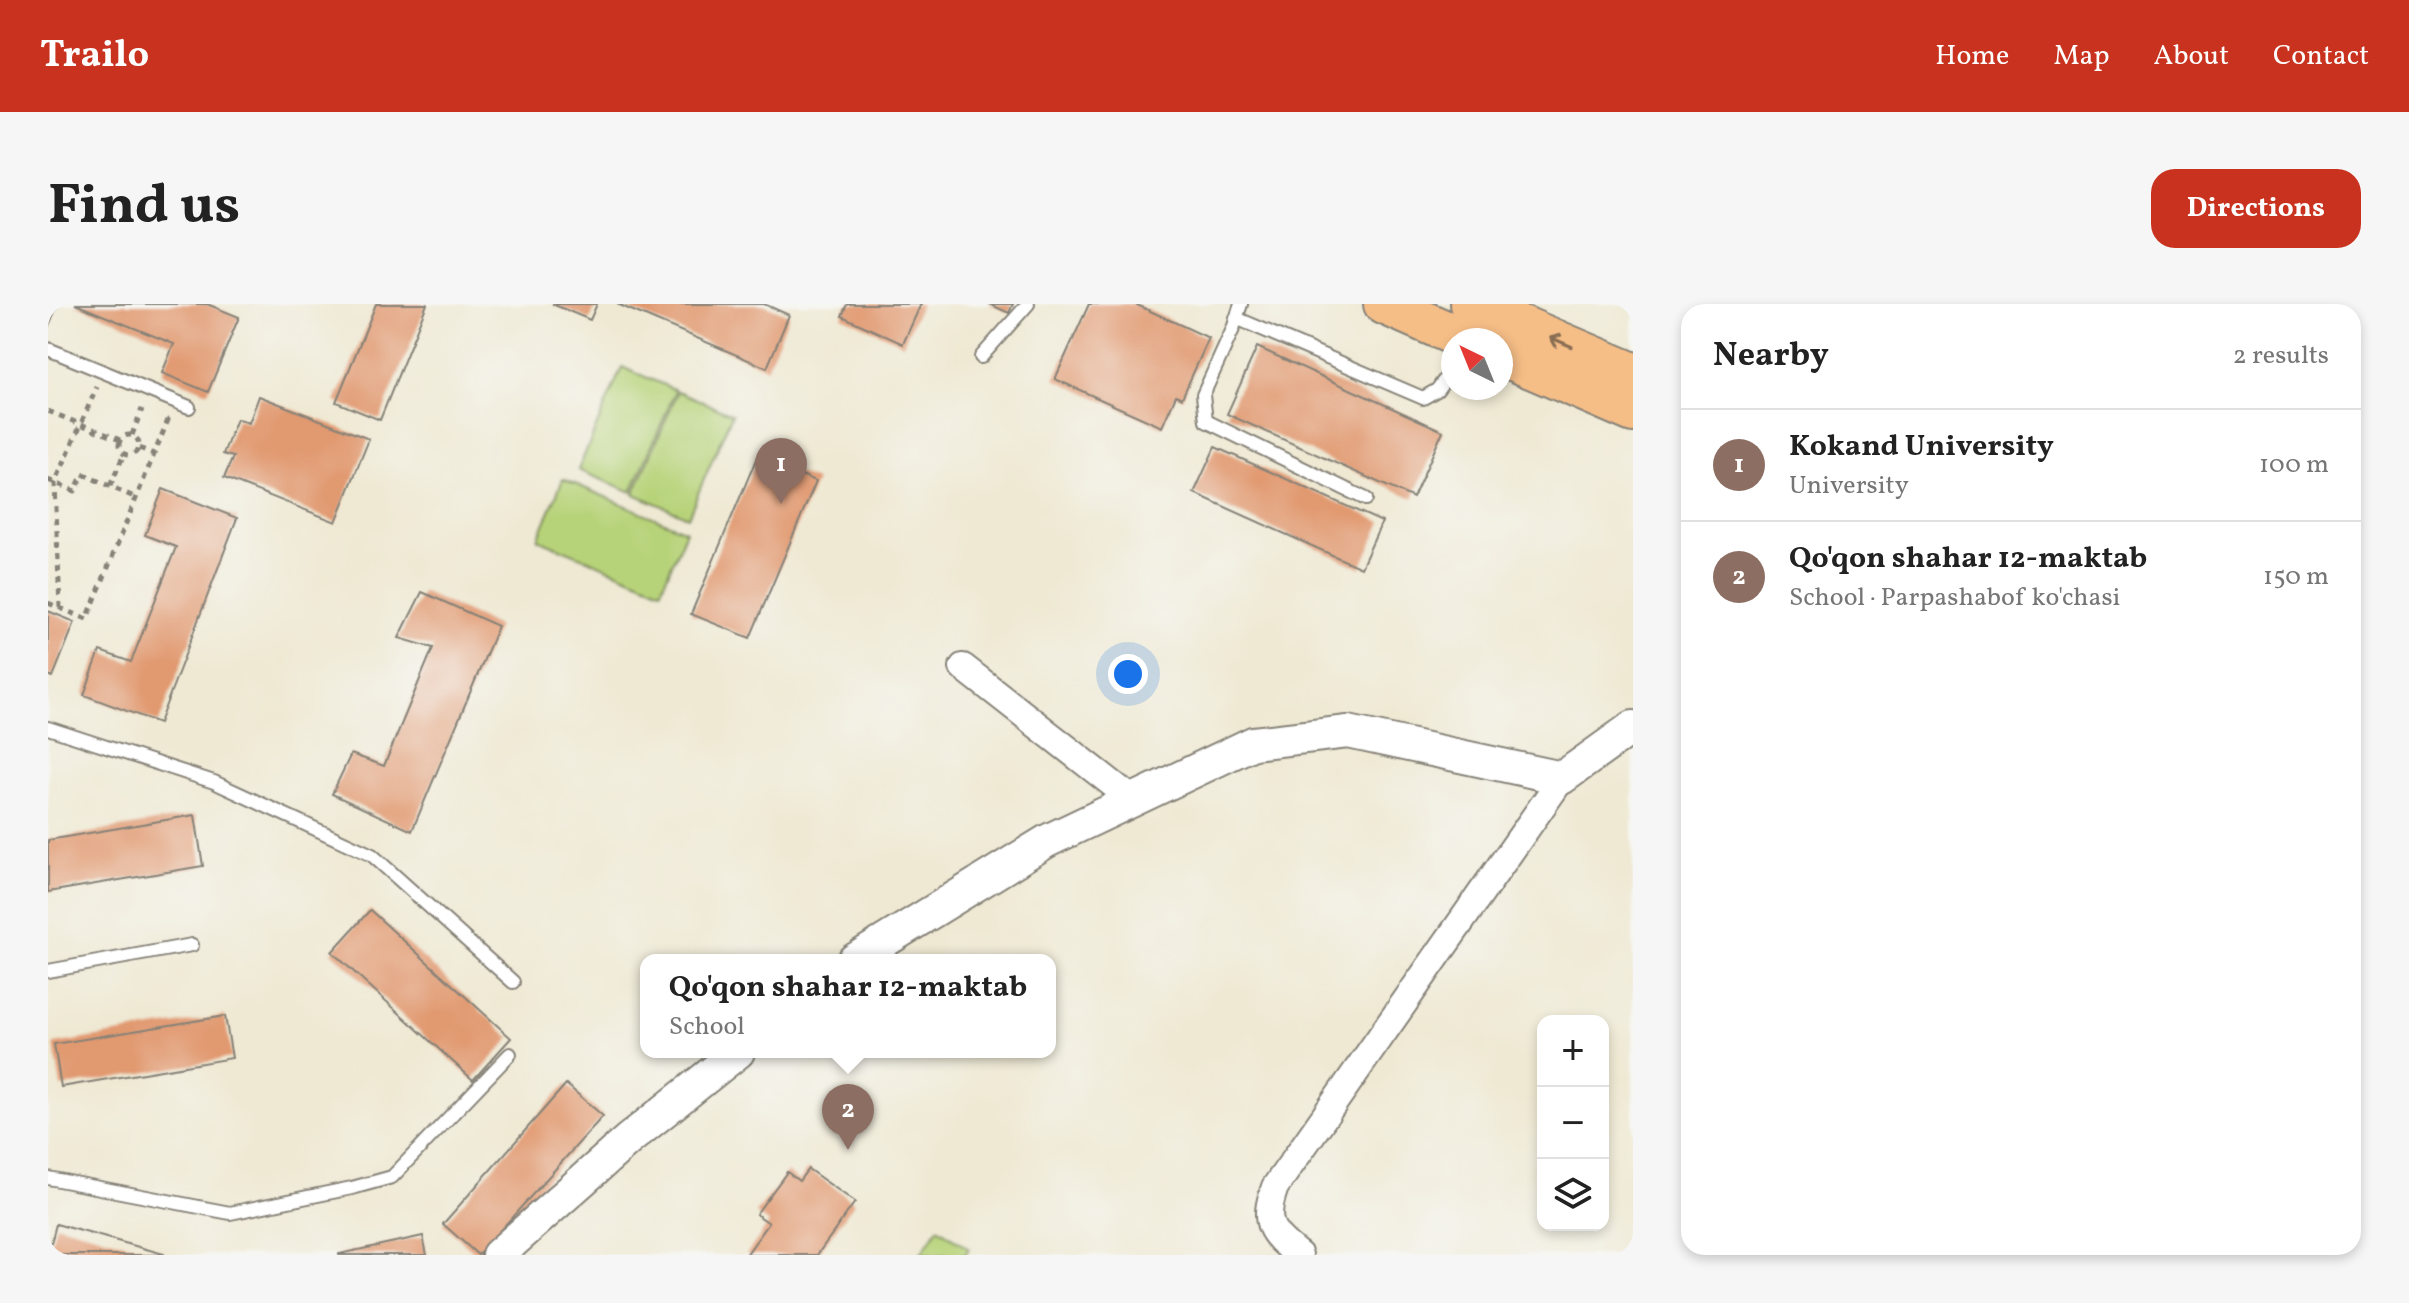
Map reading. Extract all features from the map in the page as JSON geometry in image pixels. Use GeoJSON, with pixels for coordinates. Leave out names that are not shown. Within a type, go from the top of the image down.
{"type":"FeatureCollection","features":[{"type":"Feature","properties":{"kind":"main road"},"geometry":{"type":"LineString","coordinates":[[1384,304],[1441,329]]}},
{"type":"Feature","properties":{"kind":"main road"},"geometry":{"type":"LineString","coordinates":[[1470,304],[1633,373]]}},
{"type":"Feature","properties":{"kind":"main road"},"geometry":{"type":"LineString","coordinates":[[1513,360],[1633,412]]}},
{"type":"Feature","properties":{"kind":"street"},"geometry":{"type":"LineString","coordinates":[[963,667],[1133,800]]}},
{"type":"Feature","properties":{"kind":"street"},"geometry":{"type":"LineString","coordinates":[[1299,1255],[1284,1243],[1270,1225],[1268,1208],[1275,1187],[1562,778],[1633,727]]}},
{"type":"Feature","properties":{"kind":"street"},"geometry":{"type":"LineString","coordinates":[[864,954],[1047,841],[1253,743],[1348,732],[1562,778]]}},
{"type":"Feature","properties":{"kind":"street"},"geometry":{"type":"LineString","coordinates":[[498,1255],[629,1139],[730,1058]]}},
{"type":"Feature","properties":{"kind":"lane"},"geometry":{"type":"LineString","coordinates":[[981,357],[1028,304]]}},
{"type":"Feature","properties":{"kind":"lane"},"geometry":{"type":"LineString","coordinates":[[1241,304],[1203,395],[1206,421],[1366,499]]}},
{"type":"Feature","properties":{"kind":"lane"},"geometry":{"type":"LineString","coordinates":[[1236,318],[1423,398],[1441,384]]}},
{"type":"Feature","properties":{"kind":"lane"},"geometry":{"type":"LineString","coordinates":[[48,349],[189,407]]}},
{"type":"Feature","properties":{"kind":"lane"},"geometry":{"type":"LineString","coordinates":[[48,728],[214,782],[372,855],[513,982]]}},
{"type":"Feature","properties":{"kind":"lane"},"geometry":{"type":"LineString","coordinates":[[48,971],[192,945]]}},
{"type":"Feature","properties":{"kind":"lane"},"geometry":{"type":"LineString","coordinates":[[48,1178],[230,1213],[379,1181],[392,1177],[510,1054]]}},
{"type":"Feature","properties":{"kind":"path"},"geometry":{"type":"LineString","coordinates":[[60,608],[55,483],[103,372]]}},
{"type":"Feature","properties":{"kind":"path"},"geometry":{"type":"LineString","coordinates":[[95,390],[107,395]]}},
{"type":"Feature","properties":{"kind":"path"},"geometry":{"type":"LineString","coordinates":[[48,603],[87,619],[137,498],[168,420],[130,404]]}},
{"type":"Feature","properties":{"kind":"path"},"geometry":{"type":"LineString","coordinates":[[132,435],[142,409]]}},
{"type":"Feature","properties":{"kind":"path"},"geometry":{"type":"LineString","coordinates":[[48,411],[120,440]]}},
{"type":"Feature","properties":{"kind":"path"},"geometry":{"type":"LineString","coordinates":[[124,454],[119,447],[124,436],[132,435],[138,440],[139,448]]}},
{"type":"Feature","properties":{"kind":"path"},"geometry":{"type":"LineString","coordinates":[[139,448],[154,454]]}},
{"type":"Feature","properties":{"kind":"path"},"geometry":{"type":"LineString","coordinates":[[124,454],[133,454],[139,448]]}},
{"type":"Feature","properties":{"kind":"path"},"geometry":{"type":"LineString","coordinates":[[110,486],[124,454]]}},
{"type":"Feature","properties":{"kind":"path"},"geometry":{"type":"LineString","coordinates":[[48,480],[75,491],[83,474],[137,498]]}},
{"type":"Feature","properties":{"kind":"green space"},"geometry":{"type":"Polygon","coordinates":[[[622,367],[676,390],[632,492],[578,470],[622,367]]]}},
{"type":"Feature","properties":{"kind":"green space"},"geometry":{"type":"Polygon","coordinates":[[[678,391],[732,414],[688,517],[634,494],[678,391]]]}},
{"type":"Feature","properties":{"kind":"green space"},"geometry":{"type":"Polygon","coordinates":[[[563,479],[686,531],[661,590],[538,539],[563,479]]]}},
{"type":"Feature","properties":{"kind":"green space"},"geometry":{"type":"Polygon","coordinates":[[[938,1228],[969,1249],[965,1255],[920,1255],[938,1228]]]}},
{"type":"Feature","properties":{"kind":"building"},"geometry":{"type":"Polygon","coordinates":[[[48,304],[58,304],[48,328],[48,304]]]}},
{"type":"Feature","properties":{"kind":"building"},"geometry":{"type":"Polygon","coordinates":[[[75,304],[207,304],[239,317],[208,392],[162,373],[174,344],[75,304]]]}},
{"type":"Feature","properties":{"kind":"building"},"geometry":{"type":"Polygon","coordinates":[[[376,304],[427,304],[380,420],[336,402],[376,304]]]}},
{"type":"Feature","properties":{"kind":"building"},"geometry":{"type":"Polygon","coordinates":[[[552,304],[597,304],[590,320],[552,304]]]}},
{"type":"Feature","properties":{"kind":"building"},"geometry":{"type":"Polygon","coordinates":[[[617,304],[764,304],[789,315],[767,368],[617,304]]]}},
{"type":"Feature","properties":{"kind":"building"},"geometry":{"type":"Polygon","coordinates":[[[847,304],[921,304],[903,344],[842,316],[847,304]]]}},
{"type":"Feature","properties":{"kind":"building"},"geometry":{"type":"Polygon","coordinates":[[[989,304],[1013,304],[1009,313],[989,304]]]}},
{"type":"Feature","properties":{"kind":"building"},"geometry":{"type":"Polygon","coordinates":[[[1089,304],[1135,304],[1209,338],[1182,398],[1176,395],[1162,427],[1055,379],[1089,304]]]}},
{"type":"Feature","properties":{"kind":"building"},"geometry":{"type":"Polygon","coordinates":[[[1257,347],[1443,431],[1413,498],[1227,414],[1257,347]]]}},
{"type":"Feature","properties":{"kind":"building"},"geometry":{"type":"Polygon","coordinates":[[[259,396],[369,439],[336,522],[224,478],[233,457],[223,454],[237,419],[249,423],[259,396]]]}},
{"type":"Feature","properties":{"kind":"building"},"geometry":{"type":"Polygon","coordinates":[[[1215,447],[1382,522],[1361,568],[1194,493],[1215,447]]]}},
{"type":"Feature","properties":{"kind":"building"},"geometry":{"type":"Polygon","coordinates":[[[757,457],[816,481],[750,638],[691,614],[757,457]]]}},
{"type":"Feature","properties":{"kind":"building"},"geometry":{"type":"Polygon","coordinates":[[[163,489],[237,518],[159,723],[84,695],[100,651],[131,662],[176,547],[145,535],[163,489]]]}},
{"type":"Feature","properties":{"kind":"building"},"geometry":{"type":"Polygon","coordinates":[[[422,592],[498,626],[412,831],[332,794],[351,754],[384,766],[433,648],[399,638],[422,592]]]}},
{"type":"Feature","properties":{"kind":"building"},"geometry":{"type":"Polygon","coordinates":[[[48,611],[75,622],[53,677],[48,675],[48,611]]]}},
{"type":"Feature","properties":{"kind":"building"},"geometry":{"type":"Polygon","coordinates":[[[195,815],[203,866],[48,892],[48,840],[195,815]]]}},
{"type":"Feature","properties":{"kind":"building"},"geometry":{"type":"Polygon","coordinates":[[[370,910],[511,1038],[473,1080],[332,952],[370,910]]]}},
{"type":"Feature","properties":{"kind":"building"},"geometry":{"type":"Polygon","coordinates":[[[225,1016],[232,1058],[61,1087],[54,1044],[225,1016]]]}},
{"type":"Feature","properties":{"kind":"building"},"geometry":{"type":"Polygon","coordinates":[[[566,1084],[603,1116],[478,1255],[443,1224],[566,1084]]]}},
{"type":"Feature","properties":{"kind":"building"},"geometry":{"type":"Polygon","coordinates":[[[808,1169],[855,1202],[817,1255],[746,1255],[769,1223],[756,1214],[787,1172],[799,1181],[808,1169]]]}},
{"type":"Feature","properties":{"kind":"building"},"geometry":{"type":"Polygon","coordinates":[[[56,1224],[164,1254],[164,1255],[48,1255],[56,1224]]]}},
{"type":"Feature","properties":{"kind":"building"},"geometry":{"type":"Polygon","coordinates":[[[423,1236],[427,1255],[339,1255],[339,1254],[423,1236]]]}},
{"type":"Feature","properties":{"kind":"place","name":"Kokand University"},"geometry":{"type":"Point","coordinates":[781,504]}},
{"type":"Feature","properties":{"kind":"place","name":"Qo'qon shahar 12-maktab"},"geometry":{"type":"Point","coordinates":[848,1150]}}]}
